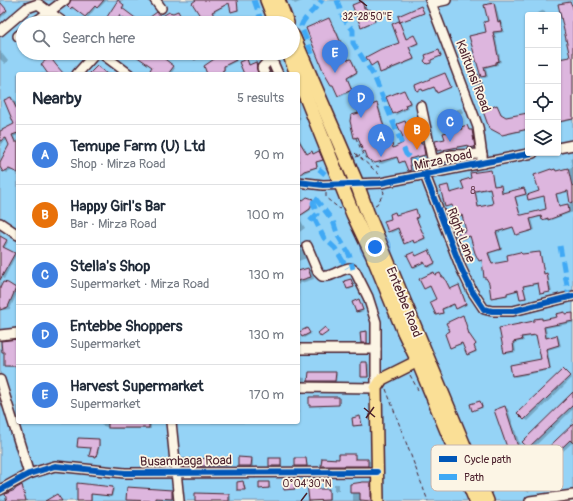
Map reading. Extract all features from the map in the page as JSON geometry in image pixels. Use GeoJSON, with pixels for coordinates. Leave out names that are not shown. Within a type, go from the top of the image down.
{"type":"FeatureCollection","features":[{"type":"Feature","properties":{"kind":"highway"},"geometry":{"type":"LineString","coordinates":[[266,0],[273,16]]}},
{"type":"Feature","properties":{"kind":"highway"},"geometry":{"type":"LineString","coordinates":[[278,0],[284,16]]}},
{"type":"Feature","properties":{"kind":"highway","name":"Entebbe Road"},"geometry":{"type":"LineString","coordinates":[[300,52],[357,184],[367,212],[464,445]]}},
{"type":"Feature","properties":{"kind":"highway","name":"Entebbe Road"},"geometry":{"type":"LineString","coordinates":[[292,60],[296,72]]}},
{"type":"Feature","properties":{"kind":"highway","name":"Entebbe Road"},"geometry":{"type":"LineString","coordinates":[[300,82],[353,214],[372,254],[453,445]]}},
{"type":"Feature","properties":{"kind":"highway","name":"Entebbe Road"},"geometry":{"type":"LineString","coordinates":[[472,491],[476,501]]}},
{"type":"Feature","properties":{"kind":"highway","name":"Entebbe Road"},"geometry":{"type":"LineString","coordinates":[[483,491],[487,501]]}},
{"type":"Feature","properties":{"kind":"main road"},"geometry":{"type":"LineString","coordinates":[[378,501],[377,472],[379,384],[418,361]]}},
{"type":"Feature","properties":{"kind":"street"},"geometry":{"type":"LineString","coordinates":[[42,16],[65,0]]}},
{"type":"Feature","properties":{"kind":"street"},"geometry":{"type":"LineString","coordinates":[[155,0],[161,8]]}},
{"type":"Feature","properties":{"kind":"street"},"geometry":{"type":"LineString","coordinates":[[431,2],[446,0]]}},
{"type":"Feature","properties":{"kind":"street"},"geometry":{"type":"LineString","coordinates":[[18,16],[36,2],[56,16]]}},
{"type":"Feature","properties":{"kind":"street","name":"Kalitunsi Road"},"geometry":{"type":"LineString","coordinates":[[431,2],[478,126],[483,159]]}},
{"type":"Feature","properties":{"kind":"street"},"geometry":{"type":"LineString","coordinates":[[0,31],[16,17]]}},
{"type":"Feature","properties":{"kind":"street"},"geometry":{"type":"LineString","coordinates":[[79,72],[90,60]]}},
{"type":"Feature","properties":{"kind":"street"},"geometry":{"type":"LineString","coordinates":[[110,60],[126,72]]}},
{"type":"Feature","properties":{"kind":"street"},"geometry":{"type":"LineString","coordinates":[[264,72],[262,68],[269,60]]}},
{"type":"Feature","properties":{"kind":"street"},"geometry":{"type":"LineString","coordinates":[[271,60],[271,72]]}},
{"type":"Feature","properties":{"kind":"street"},"geometry":{"type":"LineString","coordinates":[[272,60],[277,72]]}},
{"type":"Feature","properties":{"kind":"street","name":"Right Lane"},"geometry":{"type":"LineString","coordinates":[[421,106],[431,161],[430,174],[461,268],[478,302],[484,309],[492,311],[513,311],[573,296]]}},
{"type":"Feature","properties":{"kind":"street"},"geometry":{"type":"LineString","coordinates":[[561,147],[573,145]]}},
{"type":"Feature","properties":{"kind":"street","name":"Mirza Road"},"geometry":{"type":"LineString","coordinates":[[300,182],[323,186],[381,183],[430,174],[483,159],[525,154]]}},
{"type":"Feature","properties":{"kind":"street"},"geometry":{"type":"LineString","coordinates":[[431,161],[452,156],[483,159]]}},
{"type":"Feature","properties":{"kind":"street"},"geometry":{"type":"LineString","coordinates":[[0,223],[16,234]]}},
{"type":"Feature","properties":{"kind":"street"},"geometry":{"type":"LineString","coordinates":[[300,387],[379,384],[376,349],[376,322],[368,297],[355,271],[351,268],[347,268],[332,276],[322,276],[318,272],[307,246]]}},
{"type":"Feature","properties":{"kind":"street"},"geometry":{"type":"LineString","coordinates":[[0,335],[16,333]]}},
{"type":"Feature","properties":{"kind":"street"},"geometry":{"type":"LineString","coordinates":[[300,349],[376,349]]}},
{"type":"Feature","properties":{"kind":"street"},"geometry":{"type":"LineString","coordinates":[[0,380],[29,474]]}},
{"type":"Feature","properties":{"kind":"street"},"geometry":{"type":"LineString","coordinates":[[171,424],[179,501]]}},
{"type":"Feature","properties":{"kind":"street","name":"Busambaga Road"},"geometry":{"type":"LineString","coordinates":[[0,490],[29,474],[55,466],[125,473],[377,472]]}},
{"type":"Feature","properties":{"kind":"street"},"geometry":{"type":"LineString","coordinates":[[530,501],[547,500],[573,495]]}},
{"type":"Feature","properties":{"kind":"path"},"geometry":{"type":"LineString","coordinates":[[356,138],[363,154],[374,165],[380,167]]}},
{"type":"Feature","properties":{"kind":"path"},"geometry":{"type":"LineString","coordinates":[[358,156],[363,154]]}},
{"type":"Feature","properties":{"kind":"path"},"geometry":{"type":"LineString","coordinates":[[379,384],[428,501]]}},
{"type":"Feature","properties":{"kind":"water"},"geometry":{"type":"Polygon","coordinates":[[[0,0],[573,0],[573,501],[0,501],[0,0]]]}},
{"type":"Feature","properties":{"kind":"building"},"geometry":{"type":"Polygon","coordinates":[[[71,0],[104,0],[97,8],[95,6],[86,16],[84,16],[72,7],[70,9],[67,6],[71,0]]]}},
{"type":"Feature","properties":{"kind":"building"},"geometry":{"type":"Polygon","coordinates":[[[118,0],[124,5],[122,8],[133,16],[120,15],[108,16],[118,0]]]}},
{"type":"Feature","properties":{"kind":"building"},"geometry":{"type":"Polygon","coordinates":[[[196,0],[237,0],[238,10],[231,12],[229,3],[212,12],[214,16],[200,16],[192,3],[196,0]]]}},
{"type":"Feature","properties":{"kind":"building"},"geometry":{"type":"Polygon","coordinates":[[[362,1],[364,8],[367,10],[370,9],[375,21],[361,27],[352,5],[362,1]]]}},
{"type":"Feature","properties":{"kind":"building"},"geometry":{"type":"Polygon","coordinates":[[[0,2],[7,10],[0,16],[0,2]]]}},
{"type":"Feature","properties":{"kind":"building"},"geometry":{"type":"Polygon","coordinates":[[[570,2],[573,7],[573,119],[561,121],[561,58],[570,57],[558,4],[570,2]]]}},
{"type":"Feature","properties":{"kind":"building"},"geometry":{"type":"Polygon","coordinates":[[[494,3],[498,22],[500,21],[502,31],[493,32],[499,61],[496,62],[496,64],[484,67],[486,76],[481,77],[469,36],[486,32],[484,22],[488,21],[484,5],[494,3]]]}},
{"type":"Feature","properties":{"kind":"building"},"geometry":{"type":"Polygon","coordinates":[[[421,6],[424,13],[400,22],[398,16],[421,6]]]}},
{"type":"Feature","properties":{"kind":"building"},"geometry":{"type":"Polygon","coordinates":[[[178,11],[180,16],[163,16],[169,12],[173,13],[178,11]]]}},
{"type":"Feature","properties":{"kind":"building"},"geometry":{"type":"Polygon","coordinates":[[[157,12],[160,16],[152,16],[157,12]]]}},
{"type":"Feature","properties":{"kind":"building"},"geometry":{"type":"Polygon","coordinates":[[[329,18],[348,60],[351,59],[357,72],[347,78],[352,90],[338,96],[333,85],[331,85],[324,73],[306,28],[329,18]]]}},
{"type":"Feature","properties":{"kind":"building"},"geometry":{"type":"Polygon","coordinates":[[[399,21],[406,39],[414,35],[418,43],[409,47],[414,59],[380,73],[377,62],[371,66],[366,57],[381,49],[399,43],[392,24],[399,21]]]}},
{"type":"Feature","properties":{"kind":"building"},"geometry":{"type":"Polygon","coordinates":[[[439,50],[441,56],[431,60],[431,63],[427,64],[424,61],[426,58],[425,55],[439,50]]]}},
{"type":"Feature","properties":{"kind":"building"},"geometry":{"type":"Polygon","coordinates":[[[46,60],[52,60],[62,72],[47,72],[41,64],[46,60]]]}},
{"type":"Feature","properties":{"kind":"building"},"geometry":{"type":"Polygon","coordinates":[[[142,60],[166,60],[174,66],[170,72],[152,72],[150,70],[152,67],[142,60]]]}},
{"type":"Feature","properties":{"kind":"building"},"geometry":{"type":"Polygon","coordinates":[[[213,60],[236,60],[224,66],[223,72],[206,72],[204,66],[213,60]]]}},
{"type":"Feature","properties":{"kind":"building"},"geometry":{"type":"Polygon","coordinates":[[[247,60],[249,65],[256,62],[258,72],[243,72],[239,62],[247,60]]]}},
{"type":"Feature","properties":{"kind":"building"},"geometry":{"type":"Polygon","coordinates":[[[97,66],[104,72],[91,72],[97,66]]]}},
{"type":"Feature","properties":{"kind":"building"},"geometry":{"type":"Polygon","coordinates":[[[445,73],[451,87],[437,93],[434,87],[423,91],[422,89],[417,91],[415,85],[445,73]]]}},
{"type":"Feature","properties":{"kind":"building"},"geometry":{"type":"Polygon","coordinates":[[[478,74],[481,83],[474,85],[470,76],[478,74]]]}},
{"type":"Feature","properties":{"kind":"building"},"geometry":{"type":"Polygon","coordinates":[[[404,90],[410,103],[405,105],[406,108],[393,114],[386,97],[404,90]]]}},
{"type":"Feature","properties":{"kind":"building"},"geometry":{"type":"Polygon","coordinates":[[[11,97],[16,108],[16,134],[12,135],[16,142],[16,172],[9,169],[3,172],[0,167],[0,162],[9,145],[6,138],[0,141],[0,131],[14,124],[4,100],[11,97]]]}},
{"type":"Feature","properties":{"kind":"building"},"geometry":{"type":"Polygon","coordinates":[[[377,103],[389,145],[392,144],[393,148],[403,143],[400,138],[403,137],[397,124],[405,121],[412,137],[419,135],[421,144],[423,144],[425,155],[409,159],[411,170],[408,171],[404,161],[399,163],[397,157],[375,163],[368,159],[365,151],[363,152],[358,137],[354,138],[350,121],[351,115],[359,113],[358,110],[377,103]]]}},
{"type":"Feature","properties":{"kind":"building"},"geometry":{"type":"Polygon","coordinates":[[[497,105],[501,114],[506,117],[525,114],[525,130],[502,135],[489,128],[483,111],[497,105]]]}},
{"type":"Feature","properties":{"kind":"building"},"geometry":{"type":"Polygon","coordinates":[[[467,125],[469,130],[472,130],[475,147],[468,148],[468,145],[437,151],[435,141],[445,139],[443,133],[462,129],[461,127],[467,125]]]}},
{"type":"Feature","properties":{"kind":"building"},"geometry":{"type":"Polygon","coordinates":[[[300,142],[307,154],[312,151],[313,154],[319,151],[323,160],[316,162],[317,167],[304,171],[300,174],[300,142]]]}},
{"type":"Feature","properties":{"kind":"building"},"geometry":{"type":"Polygon","coordinates":[[[568,168],[572,186],[573,185],[573,202],[570,203],[568,191],[556,194],[559,206],[568,204],[569,212],[548,220],[548,218],[542,220],[541,216],[530,219],[533,230],[516,235],[513,227],[496,232],[501,249],[488,253],[492,264],[508,261],[507,255],[520,252],[522,254],[540,252],[544,274],[547,273],[550,292],[540,294],[538,283],[523,286],[526,298],[520,299],[518,290],[507,293],[507,295],[491,298],[489,283],[486,278],[484,278],[482,260],[479,261],[475,253],[470,236],[458,240],[456,234],[466,231],[462,215],[455,217],[452,205],[445,207],[440,187],[448,185],[450,193],[464,189],[461,181],[471,178],[470,173],[491,170],[494,186],[501,185],[502,193],[524,188],[526,194],[515,197],[520,215],[522,215],[546,209],[544,196],[528,200],[527,195],[539,191],[534,175],[551,169],[555,169],[556,171],[568,168]],[[490,188],[475,191],[478,207],[493,204],[490,188]]]}},
{"type":"Feature","properties":{"kind":"building"},"geometry":{"type":"Polygon","coordinates":[[[307,197],[313,199],[310,209],[300,216],[300,202],[307,197]]]}},
{"type":"Feature","properties":{"kind":"building"},"geometry":{"type":"Polygon","coordinates":[[[416,209],[418,217],[416,218],[425,238],[414,243],[413,240],[404,244],[398,228],[388,232],[384,221],[391,219],[390,214],[395,212],[396,215],[416,209]]]}},
{"type":"Feature","properties":{"kind":"building"},"geometry":{"type":"Polygon","coordinates":[[[0,236],[7,240],[3,247],[15,253],[0,280],[0,236]]]}},
{"type":"Feature","properties":{"kind":"building"},"geometry":{"type":"Polygon","coordinates":[[[429,250],[435,263],[427,267],[424,262],[413,267],[407,255],[414,252],[416,256],[429,250]]]}},
{"type":"Feature","properties":{"kind":"building"},"geometry":{"type":"Polygon","coordinates":[[[308,268],[311,277],[300,280],[300,270],[308,268]]]}},
{"type":"Feature","properties":{"kind":"building"},"geometry":{"type":"Polygon","coordinates":[[[434,272],[435,275],[440,273],[442,277],[444,277],[450,289],[459,285],[466,304],[456,309],[454,304],[442,309],[443,313],[436,315],[430,302],[436,299],[430,286],[424,289],[419,279],[434,272]]]}},
{"type":"Feature","properties":{"kind":"building"},"geometry":{"type":"Polygon","coordinates":[[[351,279],[354,287],[347,289],[344,281],[351,279]]]}},
{"type":"Feature","properties":{"kind":"building"},"geometry":{"type":"Polygon","coordinates":[[[3,282],[16,288],[8,307],[0,310],[0,288],[3,282]]]}},
{"type":"Feature","properties":{"kind":"building"},"geometry":{"type":"Polygon","coordinates":[[[359,299],[363,310],[356,312],[352,302],[359,299]]]}},
{"type":"Feature","properties":{"kind":"building"},"geometry":{"type":"Polygon","coordinates":[[[565,312],[565,314],[573,313],[573,321],[544,327],[546,338],[557,335],[559,345],[546,349],[550,369],[512,376],[510,365],[541,359],[536,335],[521,337],[522,340],[513,342],[514,351],[504,353],[499,328],[534,321],[534,319],[542,318],[542,320],[557,317],[556,314],[565,312]]]}},
{"type":"Feature","properties":{"kind":"building"},"geometry":{"type":"Polygon","coordinates":[[[463,315],[469,334],[476,344],[474,346],[476,351],[467,355],[462,343],[450,348],[445,334],[450,331],[446,323],[463,315]]]}},
{"type":"Feature","properties":{"kind":"building"},"geometry":{"type":"Polygon","coordinates":[[[325,327],[328,332],[321,337],[318,333],[325,327]]]}},
{"type":"Feature","properties":{"kind":"building"},"geometry":{"type":"Polygon","coordinates":[[[307,328],[310,333],[302,337],[300,332],[307,328]]]}},
{"type":"Feature","properties":{"kind":"building"},"geometry":{"type":"Polygon","coordinates":[[[367,331],[367,343],[361,343],[360,332],[367,331]]]}},
{"type":"Feature","properties":{"kind":"building"},"geometry":{"type":"Polygon","coordinates":[[[16,339],[16,366],[4,366],[4,352],[2,352],[1,341],[16,339]]]}},
{"type":"Feature","properties":{"kind":"building"},"geometry":{"type":"Polygon","coordinates":[[[361,362],[367,362],[368,377],[361,377],[361,362]]]}},
{"type":"Feature","properties":{"kind":"building"},"geometry":{"type":"Polygon","coordinates":[[[563,369],[570,376],[524,420],[517,413],[563,369]]]}},
{"type":"Feature","properties":{"kind":"building"},"geometry":{"type":"Polygon","coordinates":[[[309,372],[336,372],[335,381],[308,381],[309,372]]]}},
{"type":"Feature","properties":{"kind":"building"},"geometry":{"type":"Polygon","coordinates":[[[573,392],[573,405],[531,445],[525,445],[522,442],[573,392]]]}},
{"type":"Feature","properties":{"kind":"building"},"geometry":{"type":"Polygon","coordinates":[[[309,397],[339,397],[339,405],[309,406],[309,397]]]}},
{"type":"Feature","properties":{"kind":"building"},"geometry":{"type":"Polygon","coordinates":[[[480,401],[482,407],[472,411],[470,404],[480,401]]]}},
{"type":"Feature","properties":{"kind":"building"},"geometry":{"type":"Polygon","coordinates":[[[505,406],[517,445],[506,445],[494,410],[505,406]]]}},
{"type":"Feature","properties":{"kind":"building"},"geometry":{"type":"Polygon","coordinates":[[[360,416],[362,425],[353,426],[352,418],[360,416]]]}},
{"type":"Feature","properties":{"kind":"building"},"geometry":{"type":"Polygon","coordinates":[[[108,424],[149,424],[149,428],[108,428],[108,424]]]}},
{"type":"Feature","properties":{"kind":"building"},"geometry":{"type":"Polygon","coordinates":[[[573,424],[573,443],[570,440],[563,447],[563,445],[551,445],[573,424]]]}},
{"type":"Feature","properties":{"kind":"building"},"geometry":{"type":"Polygon","coordinates":[[[78,438],[99,439],[96,457],[89,456],[91,448],[77,447],[78,438]]]}},
{"type":"Feature","properties":{"kind":"building"},"geometry":{"type":"Polygon","coordinates":[[[339,454],[355,454],[355,459],[368,459],[368,466],[321,466],[322,458],[339,459],[339,454]]]}},
{"type":"Feature","properties":{"kind":"building"},"geometry":{"type":"Polygon","coordinates":[[[238,457],[252,458],[251,466],[238,466],[238,457]]]}},
{"type":"Feature","properties":{"kind":"building"},"geometry":{"type":"Polygon","coordinates":[[[227,458],[228,465],[182,467],[182,459],[227,458]]]}},
{"type":"Feature","properties":{"kind":"building"},"geometry":{"type":"Polygon","coordinates":[[[269,458],[281,458],[281,466],[269,466],[269,458]]]}},
{"type":"Feature","properties":{"kind":"building"},"geometry":{"type":"Polygon","coordinates":[[[295,458],[306,458],[307,466],[295,466],[295,458]]]}},
{"type":"Feature","properties":{"kind":"building"},"geometry":{"type":"Polygon","coordinates":[[[243,481],[245,490],[237,490],[237,482],[243,481]]]}},
{"type":"Feature","properties":{"kind":"building"},"geometry":{"type":"Polygon","coordinates":[[[294,481],[295,489],[284,490],[283,482],[294,481]]]}},
{"type":"Feature","properties":{"kind":"building"},"geometry":{"type":"Polygon","coordinates":[[[259,482],[269,482],[269,488],[259,489],[259,482]]]}},
{"type":"Feature","properties":{"kind":"building"},"geometry":{"type":"Polygon","coordinates":[[[371,482],[371,501],[360,500],[360,493],[350,493],[350,484],[371,482]]]}},
{"type":"Feature","properties":{"kind":"building"},"geometry":{"type":"Polygon","coordinates":[[[77,483],[113,487],[111,496],[91,494],[91,501],[77,501],[77,483]]]}},
{"type":"Feature","properties":{"kind":"building"},"geometry":{"type":"Polygon","coordinates":[[[307,483],[316,483],[316,489],[329,489],[329,500],[309,501],[307,483]]]}},
{"type":"Feature","properties":{"kind":"building"},"geometry":{"type":"Polygon","coordinates":[[[22,485],[26,501],[7,501],[5,494],[22,485]]]}},
{"type":"Feature","properties":{"kind":"building"},"geometry":{"type":"Polygon","coordinates":[[[127,487],[172,490],[172,499],[156,498],[156,501],[126,500],[127,487]]]}},
{"type":"Feature","properties":{"kind":"building"},"geometry":{"type":"Polygon","coordinates":[[[195,493],[229,494],[229,501],[195,501],[195,493]]]}},
{"type":"Feature","properties":{"kind":"building"},"geometry":{"type":"Polygon","coordinates":[[[57,494],[62,501],[45,501],[57,494]]]}},
{"type":"Feature","properties":{"kind":"marked path"},"geometry":{"type":"LineString","coordinates":[[254,0],[260,16]]}},
{"type":"Feature","properties":{"kind":"marked path"},"geometry":{"type":"LineString","coordinates":[[312,54],[301,26],[305,19],[322,0]]}},
{"type":"Feature","properties":{"kind":"marked path"},"geometry":{"type":"LineString","coordinates":[[337,0],[343,18],[353,30],[353,43],[374,76],[406,154],[414,162],[431,161]]}},
{"type":"Feature","properties":{"kind":"marked path"},"geometry":{"type":"LineString","coordinates":[[319,169],[325,174]]}},
{"type":"Feature","properties":{"kind":"marked path"},"geometry":{"type":"LineString","coordinates":[[315,198],[333,221],[338,236],[349,254],[353,269]]}},
{"type":"Feature","properties":{"kind":"marked path"},"geometry":{"type":"LineString","coordinates":[[310,221],[317,214],[313,203],[314,200]]}},
{"type":"Feature","properties":{"kind":"marked path"},"geometry":{"type":"LineString","coordinates":[[314,218],[324,238],[335,248],[347,268]]}},
{"type":"Feature","properties":{"kind":"marked path"},"geometry":{"type":"LineString","coordinates":[[560,246],[569,297]]}},
{"type":"Feature","properties":{"kind":"cycle path"},"geometry":{"type":"LineString","coordinates":[[300,182],[323,185],[381,183],[525,155]]}},
{"type":"Feature","properties":{"kind":"cycle path"},"geometry":{"type":"LineString","coordinates":[[425,175],[461,268],[472,291],[484,309],[492,311],[513,311],[573,296]]}},
{"type":"Feature","properties":{"kind":"cycle path"},"geometry":{"type":"LineString","coordinates":[[0,490],[29,474],[55,466],[125,473],[377,472]]}},
{"type":"Feature","properties":{"kind":"place","name":"Harvest Supermarket"},"geometry":{"type":"Point","coordinates":[335,73]}},
{"type":"Feature","properties":{"kind":"place","name":"Entebbe Shoppers"},"geometry":{"type":"Point","coordinates":[361,118]}},
{"type":"Feature","properties":{"kind":"place","name":"Stella's Shop"},"geometry":{"type":"Point","coordinates":[450,142]}},
{"type":"Feature","properties":{"kind":"place","name":"Happy Girl's Bar"},"geometry":{"type":"Point","coordinates":[417,150]}},
{"type":"Feature","properties":{"kind":"place","name":"Temupe Farm (U) Ltd"},"geometry":{"type":"Point","coordinates":[381,157]}}]}
